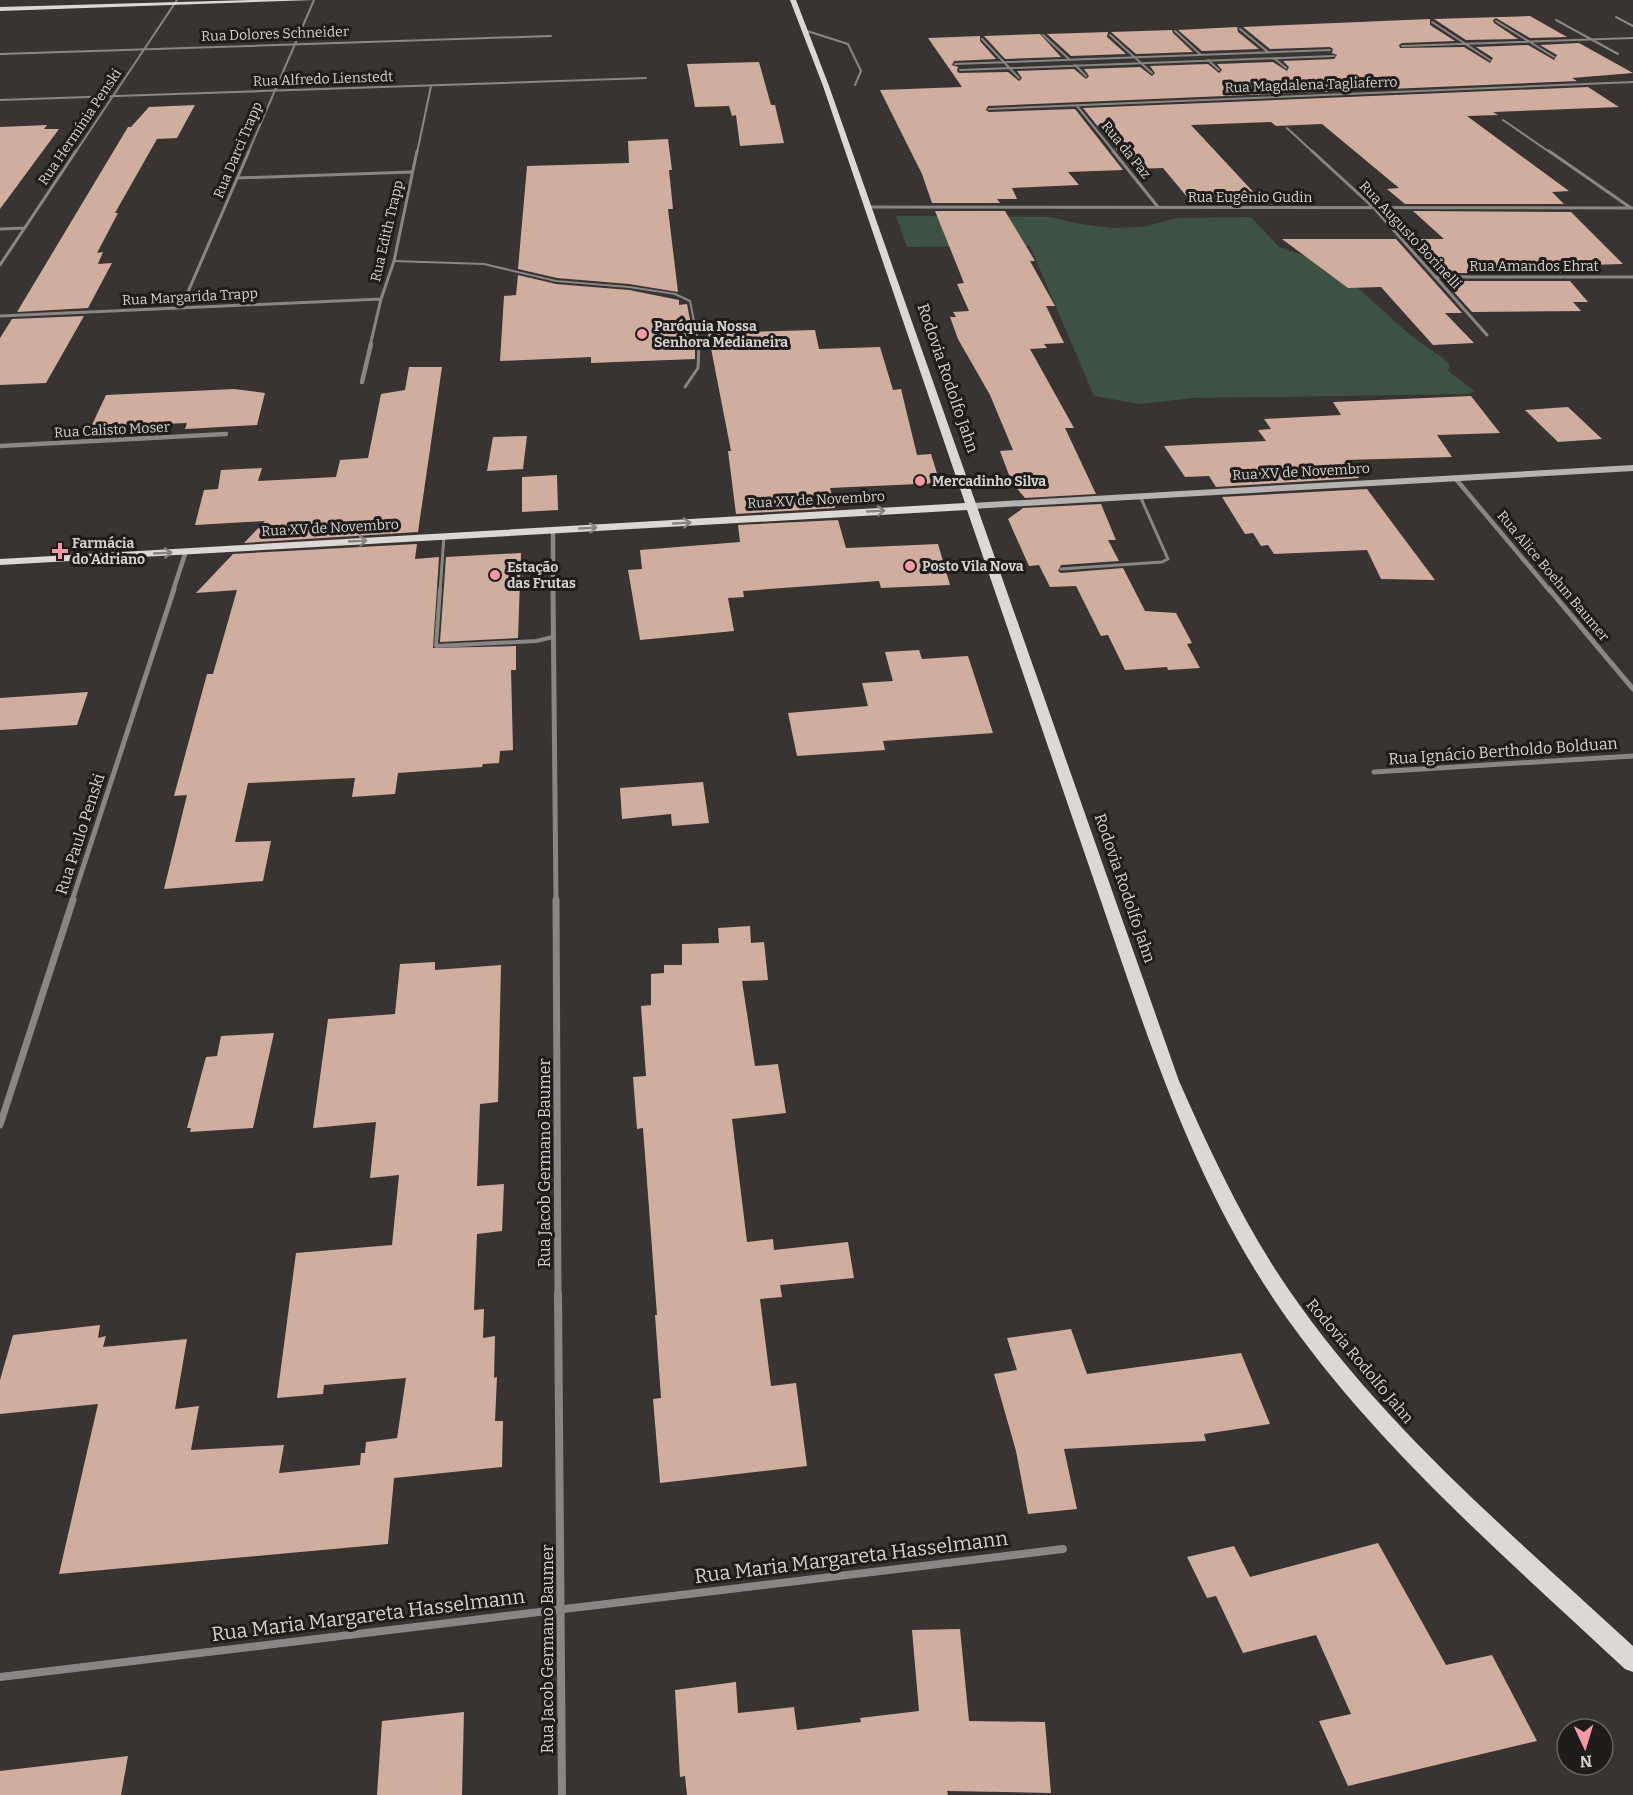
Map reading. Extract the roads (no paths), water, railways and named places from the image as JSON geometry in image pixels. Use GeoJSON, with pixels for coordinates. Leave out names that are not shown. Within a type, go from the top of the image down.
{"type":"FeatureCollection","features":[{"type":"Feature","properties":{"kind":"main road"},"geometry":{"type":"LineString","coordinates":[[0,9],[176,2],[312,0]]}},
{"type":"Feature","properties":{"kind":"main road","name":"Rodovia Rodolfo Jahn"},"geometry":{"type":"LineString","coordinates":[[793,0],[826,86],[866,207],[1171,1081],[1225,1202],[1302,1324],[1350,1383],[1409,1449],[1633,1661]]}},
{"type":"Feature","properties":{"kind":"main road","name":"Rua XV de Novembro"},"geometry":{"type":"LineString","coordinates":[[0,562],[972,506]]}},
{"type":"Feature","properties":{"kind":"street","name":"Rua Darci Trapp"},"geometry":{"type":"LineString","coordinates":[[181,308],[312,0]]}},
{"type":"Feature","properties":{"kind":"street","name":"Rua Hermínia Penski"},"geometry":{"type":"LineString","coordinates":[[0,265],[176,2]]}},
{"type":"Feature","properties":{"kind":"street","name":"Rua Dolores Schneider"},"geometry":{"type":"LineString","coordinates":[[0,54],[551,36]]}},
{"type":"Feature","properties":{"kind":"street","name":"Rua Alfredo Lienstedt"},"geometry":{"type":"LineString","coordinates":[[0,100],[646,78]]}},
{"type":"Feature","properties":{"kind":"street","name":"Rua Magdalena Tagliaferro"},"geometry":{"type":"LineString","coordinates":[[989,109],[1633,82]]}},
{"type":"Feature","properties":{"kind":"street","name":"Rua Edith Trapp"},"geometry":{"type":"LineString","coordinates":[[362,382],[381,299],[394,261],[431,86]]}},
{"type":"Feature","properties":{"kind":"street","name":"Rua da Paz"},"geometry":{"type":"LineString","coordinates":[[1077,106],[1158,207]]}},
{"type":"Feature","properties":{"kind":"street"},"geometry":{"type":"LineString","coordinates":[[1503,120],[1632,208]]}},
{"type":"Feature","properties":{"kind":"street","name":"Rua Augusto Borinelli"},"geometry":{"type":"LineString","coordinates":[[1287,128],[1374,208],[1487,335]]}},
{"type":"Feature","properties":{"kind":"street"},"geometry":{"type":"LineString","coordinates":[[237,178],[411,172]]}},
{"type":"Feature","properties":{"kind":"street","name":"Rua Eugênio Gudin"},"geometry":{"type":"LineString","coordinates":[[866,207],[1632,208]]}},
{"type":"Feature","properties":{"kind":"street"},"geometry":{"type":"LineString","coordinates":[[0,229],[25,228]]}},
{"type":"Feature","properties":{"kind":"street","name":"Rua Amandos Ehrat"},"geometry":{"type":"LineString","coordinates":[[1436,277],[1633,277]]}},
{"type":"Feature","properties":{"kind":"street","name":"Rua Margarida Trapp"},"geometry":{"type":"LineString","coordinates":[[0,316],[381,299]]}},
{"type":"Feature","properties":{"kind":"street","name":"Rua Calisto Moser"},"geometry":{"type":"LineString","coordinates":[[0,446],[226,434]]}},
{"type":"Feature","properties":{"kind":"street","name":"Rua XV de Novembro"},"geometry":{"type":"LineString","coordinates":[[972,506],[1633,468]]}},
{"type":"Feature","properties":{"kind":"street","name":"Rua Alice Boehm Baumer"},"geometry":{"type":"LineString","coordinates":[[1455,478],[1633,689]]}},
{"type":"Feature","properties":{"kind":"street","name":"Rua Jacob Germano Baumer"},"geometry":{"type":"LineString","coordinates":[[553,530],[562,1795]]}},
{"type":"Feature","properties":{"kind":"street","name":"Rua Paulo Penski"},"geometry":{"type":"LineString","coordinates":[[0,1125],[186,551]]}},
{"type":"Feature","properties":{"kind":"street","name":"Rua Ignácio Bertholdo Bolduan"},"geometry":{"type":"LineString","coordinates":[[1374,772],[1633,756]]}},
{"type":"Feature","properties":{"kind":"street","name":"Rua Maria Margareta Hasselmann"},"geometry":{"type":"LineString","coordinates":[[0,1677],[1063,1549]]}},
{"type":"Feature","properties":{"kind":"lane"},"geometry":{"type":"LineString","coordinates":[[1616,17],[1633,26]]}},
{"type":"Feature","properties":{"kind":"lane"},"geometry":{"type":"LineString","coordinates":[[1557,20],[1618,54]]}},
{"type":"Feature","properties":{"kind":"lane"},"geometry":{"type":"LineString","coordinates":[[1496,21],[1554,57]]}},
{"type":"Feature","properties":{"kind":"lane"},"geometry":{"type":"LineString","coordinates":[[1432,22],[1490,60]]}},
{"type":"Feature","properties":{"kind":"lane"},"geometry":{"type":"LineString","coordinates":[[1240,29],[1286,68]]}},
{"type":"Feature","properties":{"kind":"lane"},"geometry":{"type":"LineString","coordinates":[[804,30],[848,44],[861,71],[855,85]]}},
{"type":"Feature","properties":{"kind":"lane"},"geometry":{"type":"LineString","coordinates":[[1175,31],[1219,70]]}},
{"type":"Feature","properties":{"kind":"lane"},"geometry":{"type":"LineString","coordinates":[[1043,35],[1086,76]]}},
{"type":"Feature","properties":{"kind":"lane"},"geometry":{"type":"LineString","coordinates":[[1110,35],[1137,57],[1152,73]]}},
{"type":"Feature","properties":{"kind":"lane"},"geometry":{"type":"LineString","coordinates":[[1402,46],[1633,38]]}},
{"type":"Feature","properties":{"kind":"lane"},"geometry":{"type":"LineString","coordinates":[[982,39],[1019,78]]}},
{"type":"Feature","properties":{"kind":"lane"},"geometry":{"type":"LineString","coordinates":[[955,64],[1330,50]]}},
{"type":"Feature","properties":{"kind":"lane"},"geometry":{"type":"LineString","coordinates":[[960,70],[1334,56]]}},
{"type":"Feature","properties":{"kind":"lane"},"geometry":{"type":"LineString","coordinates":[[394,261],[484,264],[556,281],[629,287],[675,294],[690,301],[698,333],[698,368],[685,387]]}},
{"type":"Feature","properties":{"kind":"lane"},"geometry":{"type":"LineString","coordinates":[[1061,569],[1162,562],[1168,559],[1140,496]]}},
{"type":"Feature","properties":{"kind":"lane"},"geometry":{"type":"LineString","coordinates":[[444,536],[436,646],[536,641],[553,638]]}},
{"type":"Feature","properties":{"kind":"place","name":"Paróquia Nossa Senhora Medianeira"},"geometry":{"type":"Point","coordinates":[642,334]}},
{"type":"Feature","properties":{"kind":"place","name":"Mercadinho Silva"},"geometry":{"type":"Point","coordinates":[920,481]}},
{"type":"Feature","properties":{"kind":"place","name":"Farmácia do Adriano"},"geometry":{"type":"Point","coordinates":[60,551]}},
{"type":"Feature","properties":{"kind":"place","name":"Posto Vila Nova"},"geometry":{"type":"Point","coordinates":[910,566]}},
{"type":"Feature","properties":{"kind":"place","name":"Estação das Frutas"},"geometry":{"type":"Point","coordinates":[495,575]}}]}
